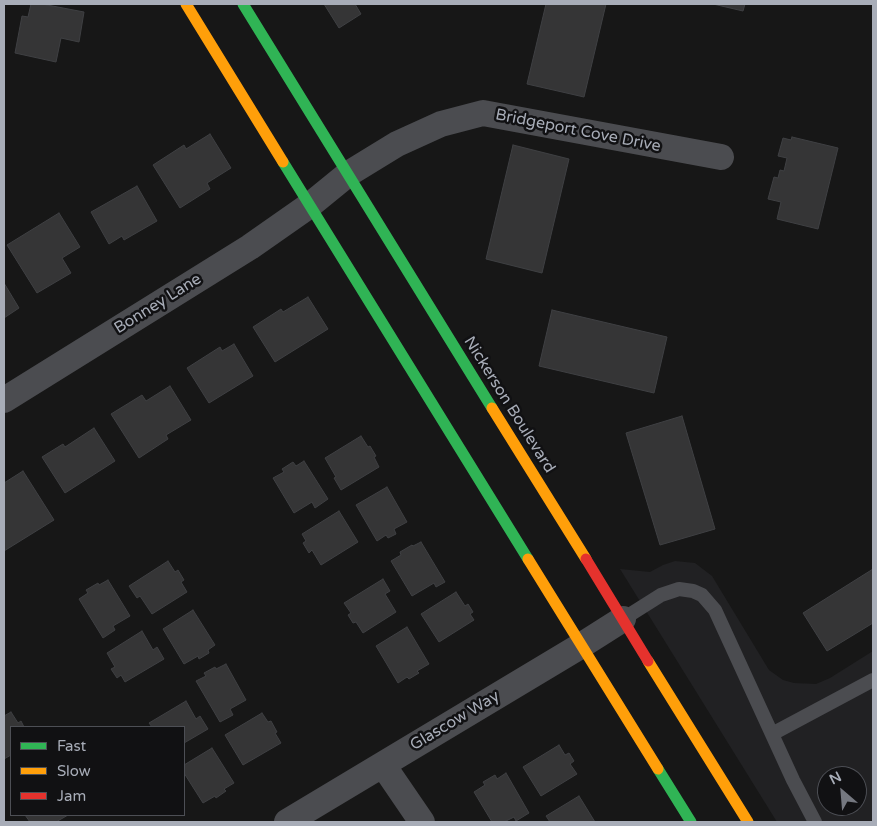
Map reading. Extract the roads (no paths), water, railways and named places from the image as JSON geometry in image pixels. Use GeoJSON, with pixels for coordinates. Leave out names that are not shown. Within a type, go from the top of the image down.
{"type":"FeatureCollection","features":[{"type":"Feature","properties":{"kind":"street"},"geometry":{"type":"LineString","coordinates":[[186,4],[691,822]]}},
{"type":"Feature","properties":{"kind":"street","name":"Nickerson Boulevard"},"geometry":{"type":"LineString","coordinates":[[243,4],[748,822]]}},
{"type":"Feature","properties":{"kind":"street","name":"Bridgeport Cove Drive"},"geometry":{"type":"LineString","coordinates":[[310,206],[348,174],[397,144],[441,124],[483,113],[721,157]]}},
{"type":"Feature","properties":{"kind":"street","name":"Bonney Lane"},"geometry":{"type":"LineString","coordinates":[[4,400],[250,246],[310,206]]}},
{"type":"Feature","properties":{"kind":"street","name":"Glascow Way"},"geometry":{"type":"LineString","coordinates":[[287,822],[623,620]]}},
{"type":"Feature","properties":{"kind":"street"},"geometry":{"type":"LineString","coordinates":[[383,765],[422,822]]}},
{"type":"Feature","properties":{"kind":"lane"},"geometry":{"type":"LineString","coordinates":[[623,620],[661,595],[679,589],[702,594],[715,610],[793,780],[815,822]]}},
{"type":"Feature","properties":{"kind":"lane"},"geometry":{"type":"LineString","coordinates":[[772,734],[873,680]]}}]}
